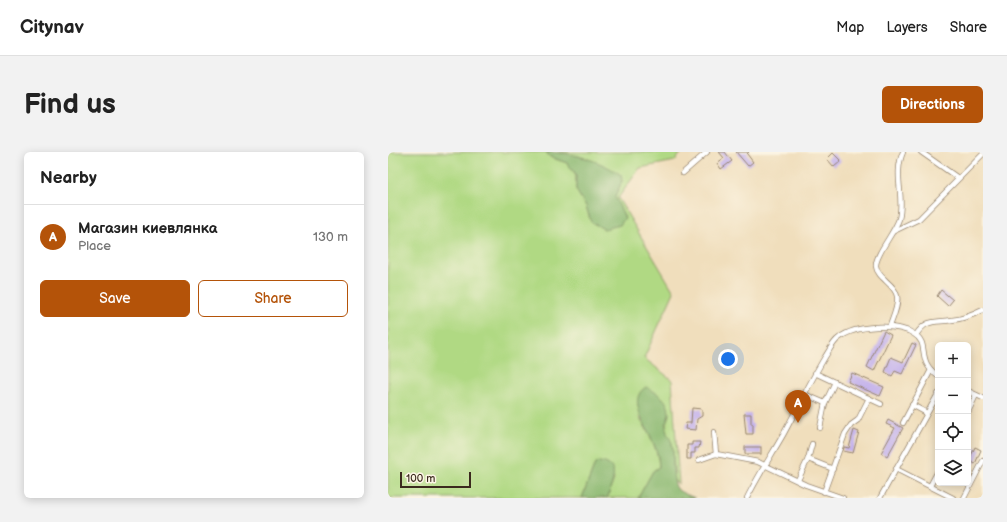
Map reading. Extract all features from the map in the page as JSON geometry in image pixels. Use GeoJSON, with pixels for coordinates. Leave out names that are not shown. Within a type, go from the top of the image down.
{"type":"FeatureCollection","features":[{"type":"Feature","properties":{"kind":"street"},"geometry":{"type":"LineString","coordinates":[[683,173],[702,154],[707,152]]}},
{"type":"Feature","properties":{"kind":"street"},"geometry":{"type":"LineString","coordinates":[[890,326],[897,302],[897,295],[878,271],[876,263],[894,231],[899,218],[898,162],[903,152]]}},
{"type":"Feature","properties":{"kind":"street"},"geometry":{"type":"LineString","coordinates":[[921,152],[958,178]]}},
{"type":"Feature","properties":{"kind":"street"},"geometry":{"type":"LineString","coordinates":[[894,231],[918,219],[983,154]]}},
{"type":"Feature","properties":{"kind":"street"},"geometry":{"type":"LineString","coordinates":[[916,335],[925,324],[930,322],[961,319],[983,310]]}},
{"type":"Feature","properties":{"kind":"street"},"geometry":{"type":"LineString","coordinates":[[747,498],[767,465],[815,373],[838,338],[851,332],[872,328],[890,326],[906,329],[916,335],[922,342],[923,359],[930,370],[935,374]]}},
{"type":"Feature","properties":{"kind":"street"},"geometry":{"type":"LineString","coordinates":[[903,423],[930,370]]}},
{"type":"Feature","properties":{"kind":"street"},"geometry":{"type":"LineString","coordinates":[[815,373],[881,404]]}},
{"type":"Feature","properties":{"kind":"street"},"geometry":{"type":"LineString","coordinates":[[820,428],[825,403],[834,382]]}},
{"type":"Feature","properties":{"kind":"street"},"geometry":{"type":"LineString","coordinates":[[971,392],[983,398]]}},
{"type":"Feature","properties":{"kind":"street"},"geometry":{"type":"LineString","coordinates":[[804,394],[825,403]]}},
{"type":"Feature","properties":{"kind":"street"},"geometry":{"type":"LineString","coordinates":[[971,406],[976,395]]}},
{"type":"Feature","properties":{"kind":"street"},"geometry":{"type":"LineString","coordinates":[[824,492],[846,434],[851,425],[858,420],[869,398]]}},
{"type":"Feature","properties":{"kind":"street"},"geometry":{"type":"LineString","coordinates":[[880,498],[935,399]]}},
{"type":"Feature","properties":{"kind":"street"},"geometry":{"type":"LineString","coordinates":[[912,405],[927,413]]}},
{"type":"Feature","properties":{"kind":"street"},"geometry":{"type":"LineString","coordinates":[[714,432],[716,454]]}},
{"type":"Feature","properties":{"kind":"street"},"geometry":{"type":"LineString","coordinates":[[798,480],[808,459],[812,444]]}},
{"type":"Feature","properties":{"kind":"street"},"geometry":{"type":"LineString","coordinates":[[699,460],[716,454],[767,465],[824,492],[843,498]]}},
{"type":"Feature","properties":{"kind":"street"},"geometry":{"type":"LineString","coordinates":[[808,459],[833,469]]}},
{"type":"Feature","properties":{"kind":"street"},"geometry":{"type":"LineString","coordinates":[[964,498],[983,461]]}},
{"type":"Feature","properties":{"kind":"street"},"geometry":{"type":"LineString","coordinates":[[896,469],[953,498]]}},
{"type":"Feature","properties":{"kind":"street"},"geometry":{"type":"LineString","coordinates":[[930,486],[935,477]]}},
{"type":"Feature","properties":{"kind":"green space"},"geometry":{"type":"Polygon","coordinates":[[[388,152],[546,152],[550,157],[567,163],[576,175],[576,190],[586,206],[591,222],[615,197],[622,181],[579,156],[563,155],[559,152],[682,152],[675,161],[640,168],[618,198],[674,292],[644,358],[672,380],[679,484],[675,482],[672,443],[667,437],[666,421],[669,415],[639,416],[655,447],[659,467],[653,471],[638,498],[607,498],[614,479],[601,462],[595,464],[582,498],[388,498],[388,152]]]}},
{"type":"Feature","properties":{"kind":"green space"},"geometry":{"type":"Polygon","coordinates":[[[546,152],[565,153],[595,161],[621,175],[622,181],[615,197],[625,218],[620,225],[604,229],[591,222],[586,206],[576,190],[576,174],[567,163],[550,157],[546,152]]]}},
{"type":"Feature","properties":{"kind":"green space"},"geometry":{"type":"Polygon","coordinates":[[[646,387],[662,397],[667,404],[669,415],[666,423],[666,430],[671,440],[673,449],[673,474],[676,486],[678,490],[695,498],[638,498],[653,471],[659,467],[656,449],[638,405],[640,392],[646,387]]]}},
{"type":"Feature","properties":{"kind":"green space"},"geometry":{"type":"Polygon","coordinates":[[[598,462],[605,463],[613,470],[613,481],[607,498],[582,498],[595,464],[598,462]]]}},
{"type":"Feature","properties":{"kind":"building"},"geometry":{"type":"Polygon","coordinates":[[[719,152],[725,152],[732,161],[721,169],[717,163],[724,158],[719,152]]]}},
{"type":"Feature","properties":{"kind":"building"},"geometry":{"type":"Polygon","coordinates":[[[736,152],[749,152],[747,154],[753,162],[748,166],[736,152]]]}},
{"type":"Feature","properties":{"kind":"building"},"geometry":{"type":"Polygon","coordinates":[[[833,153],[841,161],[834,167],[827,159],[833,153]]]}},
{"type":"Feature","properties":{"kind":"building"},"geometry":{"type":"Polygon","coordinates":[[[941,290],[953,300],[948,306],[937,296],[941,290]]]}},
{"type":"Feature","properties":{"kind":"building"},"geometry":{"type":"Polygon","coordinates":[[[884,331],[891,335],[874,371],[867,367],[884,331]]]}},
{"type":"Feature","properties":{"kind":"building"},"geometry":{"type":"Polygon","coordinates":[[[912,343],[916,345],[902,374],[895,371],[892,376],[885,372],[891,357],[903,362],[912,343]]]}},
{"type":"Feature","properties":{"kind":"building"},"geometry":{"type":"Polygon","coordinates":[[[852,373],[884,387],[880,396],[848,382],[852,373]]]}},
{"type":"Feature","properties":{"kind":"building"},"geometry":{"type":"Polygon","coordinates":[[[692,408],[702,409],[702,416],[697,419],[696,430],[685,429],[686,423],[691,423],[692,408]]]}},
{"type":"Feature","properties":{"kind":"building"},"geometry":{"type":"Polygon","coordinates":[[[744,414],[751,414],[753,434],[746,434],[744,414]]]}},
{"type":"Feature","properties":{"kind":"building"},"geometry":{"type":"Polygon","coordinates":[[[888,420],[903,428],[887,457],[881,453],[895,428],[886,424],[888,420]]]}},
{"type":"Feature","properties":{"kind":"building"},"geometry":{"type":"Polygon","coordinates":[[[854,430],[859,432],[853,453],[843,451],[844,447],[849,448],[854,430]]]}},
{"type":"Feature","properties":{"kind":"building"},"geometry":{"type":"Polygon","coordinates":[[[692,442],[700,442],[699,448],[695,448],[695,453],[691,453],[691,459],[687,459],[687,445],[692,445],[692,442]]]}},
{"type":"Feature","properties":{"kind":"building"},"geometry":{"type":"Polygon","coordinates":[[[745,447],[761,447],[761,454],[745,454],[745,447]]]}},
{"type":"Feature","properties":{"kind":"building"},"geometry":{"type":"Polygon","coordinates":[[[975,447],[981,450],[975,464],[971,461],[971,456],[975,447]]]}},
{"type":"Feature","properties":{"kind":"place","name":"Магазин киевлянка"},"geometry":{"type":"Point","coordinates":[798,423]}}]}
